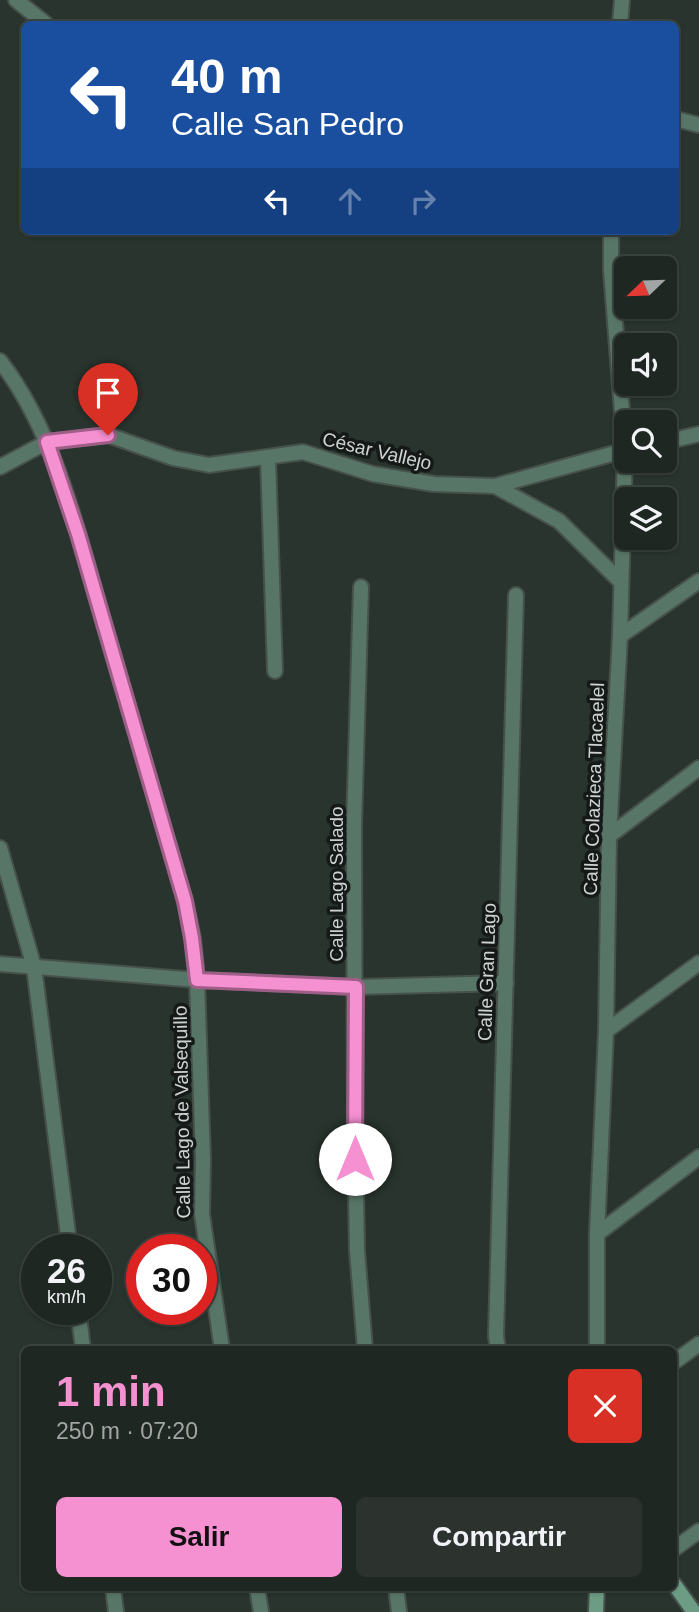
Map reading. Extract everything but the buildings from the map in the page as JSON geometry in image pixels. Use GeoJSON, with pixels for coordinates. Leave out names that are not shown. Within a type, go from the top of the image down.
{"type":"FeatureCollection","features":[{"type":"Feature","properties":{"kind":"street"},"geometry":{"type":"LineString","coordinates":[[16,0],[42,21]]}},
{"type":"Feature","properties":{"kind":"street"},"geometry":{"type":"LineString","coordinates":[[620,21],[622,0]]}},
{"type":"Feature","properties":{"kind":"street"},"geometry":{"type":"LineString","coordinates":[[679,120],[699,125]]}},
{"type":"Feature","properties":{"kind":"street","name":"Calle Colazieca Tlacaelel"},"geometry":{"type":"LineString","coordinates":[[611,235],[611,270],[623,410]]}},
{"type":"Feature","properties":{"kind":"street"},"geometry":{"type":"LineString","coordinates":[[0,361],[18,384],[47,442],[0,467]]}},
{"type":"Feature","properties":{"kind":"street"},"geometry":{"type":"LineString","coordinates":[[677,439],[699,434]]}},
{"type":"Feature","properties":{"kind":"street","name":"César Vallejo"},"geometry":{"type":"LineString","coordinates":[[47,442],[108,435],[173,458],[209,466],[303,452],[373,474],[422,482],[495,486],[614,453]]}},
{"type":"Feature","properties":{"kind":"street","name":"Calle Lago de Valsequillo"},"geometry":{"type":"LineString","coordinates":[[47,442],[78,534],[181,888],[192,938],[197,980],[203,1159],[202,1214],[222,1346]]}},
{"type":"Feature","properties":{"kind":"street"},"geometry":{"type":"LineString","coordinates":[[268,458],[275,671]]}},
{"type":"Feature","properties":{"kind":"street","name":"Calle Colazieca Tlacaelel"},"geometry":{"type":"LineString","coordinates":[[597,1346],[597,1234],[606,1031],[609,836],[620,636],[625,473]]}},
{"type":"Feature","properties":{"kind":"street"},"geometry":{"type":"LineString","coordinates":[[495,486],[559,521],[621,582]]}},
{"type":"Feature","properties":{"kind":"street"},"geometry":{"type":"LineString","coordinates":[[620,636],[699,581]]}},
{"type":"Feature","properties":{"kind":"street","name":"Calle Lago Salado"},"geometry":{"type":"LineString","coordinates":[[361,587],[354,826],[356,1250],[365,1346]]}},
{"type":"Feature","properties":{"kind":"street","name":"Calle Gran Lago"},"geometry":{"type":"LineString","coordinates":[[498,1346],[516,595]]}},
{"type":"Feature","properties":{"kind":"street"},"geometry":{"type":"LineString","coordinates":[[609,836],[699,768]]}},
{"type":"Feature","properties":{"kind":"street"},"geometry":{"type":"LineString","coordinates":[[0,848],[34,967],[68,1234]]}},
{"type":"Feature","properties":{"kind":"street"},"geometry":{"type":"LineString","coordinates":[[606,1031],[699,963]]}},
{"type":"Feature","properties":{"kind":"street"},"geometry":{"type":"LineString","coordinates":[[0,964],[197,980],[356,987],[506,983]]}},
{"type":"Feature","properties":{"kind":"street"},"geometry":{"type":"LineString","coordinates":[[597,1234],[699,1157]]}},
{"type":"Feature","properties":{"kind":"street"},"geometry":{"type":"LineString","coordinates":[[80,1325],[83,1346]]}},
{"type":"Feature","properties":{"kind":"street"},"geometry":{"type":"LineString","coordinates":[[677,1360],[699,1344]]}},
{"type":"Feature","properties":{"kind":"street"},"geometry":{"type":"LineString","coordinates":[[677,1547],[699,1531]]}},
{"type":"Feature","properties":{"kind":"street"},"geometry":{"type":"LineString","coordinates":[[677,1588],[694,1612]]}},
{"type":"Feature","properties":{"kind":"street"},"geometry":{"type":"LineString","coordinates":[[113,1591],[116,1612]]}},
{"type":"Feature","properties":{"kind":"street"},"geometry":{"type":"LineString","coordinates":[[258,1591],[261,1612]]}},
{"type":"Feature","properties":{"kind":"street"},"geometry":{"type":"LineString","coordinates":[[396,1591],[399,1612]]}},
{"type":"Feature","properties":{"kind":"street"},"geometry":{"type":"LineString","coordinates":[[596,1612],[597,1591]]}},
{"type":"Feature","properties":{"kind":"route"},"geometry":{"type":"LineString","coordinates":[[108,435],[47,442],[78,534],[185,901],[197,980],[356,987],[355,1159]]}}]}
